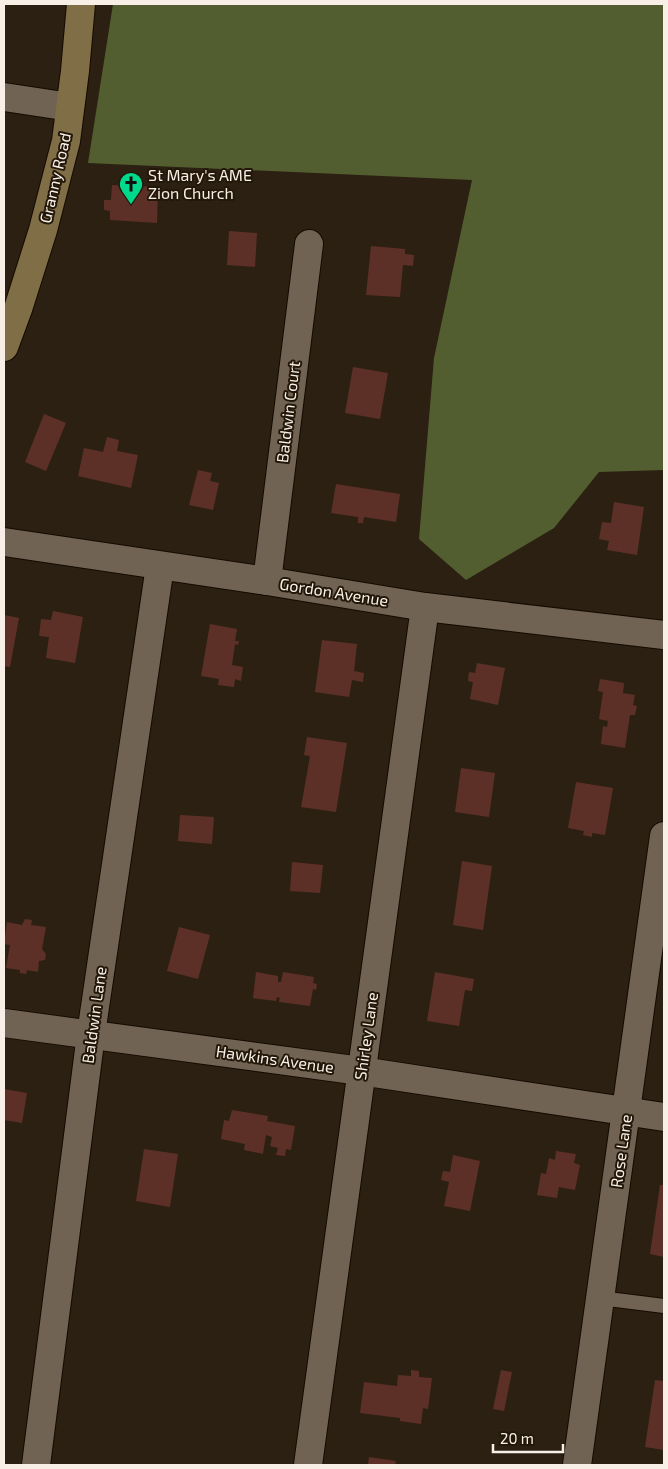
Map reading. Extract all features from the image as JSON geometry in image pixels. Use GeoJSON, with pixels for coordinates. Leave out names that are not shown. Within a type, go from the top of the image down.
{"type":"FeatureCollection","features":[{"type":"Feature","properties":{"kind":"street","name":"Granny Road"},"geometry":{"type":"LineString","coordinates":[[4,347],[43,230],[66,142],[81,4]]}},
{"type":"Feature","properties":{"kind":"street"},"geometry":{"type":"LineString","coordinates":[[4,96],[70,107]]}},
{"type":"Feature","properties":{"kind":"street","name":"Baldwin Court"},"geometry":{"type":"LineString","coordinates":[[267,581],[309,244]]}},
{"type":"Feature","properties":{"kind":"street","name":"Gordon Avenue"},"geometry":{"type":"LineString","coordinates":[[4,542],[267,581],[425,607],[664,635]]}},
{"type":"Feature","properties":{"kind":"street","name":"Baldwin Lane"},"geometry":{"type":"LineString","coordinates":[[36,1465],[91,1034],[160,566]]}},
{"type":"Feature","properties":{"kind":"street","name":"Shirley Lane"},"geometry":{"type":"LineString","coordinates":[[308,1465],[425,607]]}},
{"type":"Feature","properties":{"kind":"street","name":"Rose Lane"},"geometry":{"type":"LineString","coordinates":[[577,1465],[664,836]]}},
{"type":"Feature","properties":{"kind":"street","name":"Hawkins Avenue"},"geometry":{"type":"LineString","coordinates":[[4,1023],[361,1071],[664,1117]]}},
{"type":"Feature","properties":{"kind":"lane"},"geometry":{"type":"LineString","coordinates":[[600,1298],[664,1306]]}},
{"type":"Feature","properties":{"kind":"green space"},"geometry":{"type":"Polygon","coordinates":[[[113,4],[664,4],[664,470],[599,472],[554,528],[466,580],[419,539],[434,358],[472,180],[88,163],[113,4]]]}},
{"type":"Feature","properties":{"kind":"building","name":"St Mary's AME Zion Church"},"geometry":{"type":"Polygon","coordinates":[[[112,185],[158,187],[157,223],[110,220],[110,211],[104,210],[104,200],[111,200],[112,185]]]}},
{"type":"Feature","properties":{"kind":"building"},"geometry":{"type":"Polygon","coordinates":[[[229,231],[257,233],[255,267],[227,265],[229,231]]]}},
{"type":"Feature","properties":{"kind":"building"},"geometry":{"type":"Polygon","coordinates":[[[371,246],[405,249],[405,254],[414,255],[413,266],[403,265],[400,297],[366,295],[371,246]]]}},
{"type":"Feature","properties":{"kind":"building"},"geometry":{"type":"Polygon","coordinates":[[[353,367],[388,373],[380,419],[345,413],[353,367]]]}},
{"type":"Feature","properties":{"kind":"building"},"geometry":{"type":"Polygon","coordinates":[[[44,414],[66,423],[46,471],[25,462],[44,414]]]}},
{"type":"Feature","properties":{"kind":"building"},"geometry":{"type":"Polygon","coordinates":[[[107,437],[119,440],[117,451],[138,455],[131,488],[78,476],[84,448],[103,452],[107,437]]]}},
{"type":"Feature","properties":{"kind":"building"},"geometry":{"type":"Polygon","coordinates":[[[198,470],[212,473],[210,481],[219,483],[213,510],[189,505],[198,470]]]}},
{"type":"Feature","properties":{"kind":"building"},"geometry":{"type":"Polygon","coordinates":[[[336,484],[400,494],[396,522],[364,517],[363,523],[358,523],[358,517],[331,513],[336,484]]]}},
{"type":"Feature","properties":{"kind":"building"},"geometry":{"type":"Polygon","coordinates":[[[614,502],[644,507],[637,555],[607,550],[609,541],[599,539],[602,522],[611,523],[614,502]]]}},
{"type":"Feature","properties":{"kind":"building"},"geometry":{"type":"Polygon","coordinates":[[[53,611],[83,617],[75,663],[46,658],[49,637],[39,636],[41,619],[51,620],[53,611]]]}},
{"type":"Feature","properties":{"kind":"building"},"geometry":{"type":"Polygon","coordinates":[[[4,615],[19,618],[10,667],[4,666],[4,615]]]}},
{"type":"Feature","properties":{"kind":"building"},"geometry":{"type":"Polygon","coordinates":[[[210,624],[237,629],[235,641],[239,641],[238,645],[235,644],[232,665],[243,667],[241,681],[235,679],[234,687],[218,685],[219,679],[201,676],[210,624]]]}},
{"type":"Feature","properties":{"kind":"building"},"geometry":{"type":"Polygon","coordinates":[[[322,640],[357,644],[354,671],[364,673],[363,682],[352,680],[349,697],[315,692],[322,640]]]}},
{"type":"Feature","properties":{"kind":"building"},"geometry":{"type":"Polygon","coordinates":[[[477,663],[505,668],[498,705],[470,699],[473,682],[468,681],[469,672],[475,673],[477,663]]]}},
{"type":"Feature","properties":{"kind":"building"},"geometry":{"type":"Polygon","coordinates":[[[600,679],[624,683],[623,693],[635,695],[633,705],[637,706],[635,715],[630,715],[625,748],[601,744],[603,726],[607,727],[608,721],[599,719],[603,692],[598,691],[600,679]]]}},
{"type":"Feature","properties":{"kind":"building"},"geometry":{"type":"Polygon","coordinates":[[[307,737],[347,743],[336,812],[301,807],[310,756],[304,755],[307,737]]]}},
{"type":"Feature","properties":{"kind":"building"},"geometry":{"type":"Polygon","coordinates":[[[461,768],[495,773],[489,817],[455,812],[461,768]]]}},
{"type":"Feature","properties":{"kind":"building"},"geometry":{"type":"Polygon","coordinates":[[[576,782],[613,788],[605,835],[592,833],[592,837],[583,835],[584,831],[568,828],[576,782]]]}},
{"type":"Feature","properties":{"kind":"building"},"geometry":{"type":"Polygon","coordinates":[[[180,815],[214,817],[212,844],[178,841],[180,815]]]}},
{"type":"Feature","properties":{"kind":"building"},"geometry":{"type":"Polygon","coordinates":[[[462,861],[492,866],[483,930],[453,925],[462,861]]]}},
{"type":"Feature","properties":{"kind":"building"},"geometry":{"type":"Polygon","coordinates":[[[292,862],[323,865],[320,893],[290,891],[292,862]]]}},
{"type":"Feature","properties":{"kind":"building"},"geometry":{"type":"Polygon","coordinates":[[[25,919],[32,920],[31,925],[46,927],[42,949],[46,954],[45,960],[39,961],[38,972],[27,970],[26,974],[20,973],[20,970],[6,968],[10,945],[4,944],[7,922],[22,925],[25,919]]]}},
{"type":"Feature","properties":{"kind":"building"},"geometry":{"type":"Polygon","coordinates":[[[179,927],[210,935],[198,979],[167,971],[179,927]]]}},
{"type":"Feature","properties":{"kind":"building"},"geometry":{"type":"Polygon","coordinates":[[[256,972],[278,976],[278,982],[281,982],[283,972],[314,977],[313,983],[317,984],[316,990],[313,989],[310,1006],[279,1002],[280,998],[277,997],[276,1001],[253,998],[256,972]]]}},
{"type":"Feature","properties":{"kind":"building"},"geometry":{"type":"Polygon","coordinates":[[[435,972],[474,979],[472,991],[465,990],[459,1026],[427,1021],[435,972]]]}},
{"type":"Feature","properties":{"kind":"building"},"geometry":{"type":"Polygon","coordinates":[[[4,1089],[27,1093],[22,1123],[4,1120],[4,1089]]]}},
{"type":"Feature","properties":{"kind":"building"},"geometry":{"type":"Polygon","coordinates":[[[232,1110],[268,1116],[267,1121],[295,1126],[291,1150],[286,1149],[285,1156],[276,1155],[278,1148],[270,1146],[272,1137],[266,1135],[263,1154],[244,1150],[245,1144],[221,1139],[224,1120],[229,1121],[232,1110]]]}},
{"type":"Feature","properties":{"kind":"building"},"geometry":{"type":"Polygon","coordinates":[[[144,1149],[178,1154],[170,1207],[136,1201],[144,1149]]]}},
{"type":"Feature","properties":{"kind":"building"},"geometry":{"type":"Polygon","coordinates":[[[556,1151],[576,1154],[574,1163],[580,1165],[575,1190],[559,1187],[557,1198],[537,1195],[541,1173],[546,1174],[549,1158],[555,1160],[556,1151]]]}},
{"type":"Feature","properties":{"kind":"building"},"geometry":{"type":"Polygon","coordinates":[[[453,1155],[480,1161],[470,1211],[444,1206],[449,1182],[441,1180],[443,1171],[450,1172],[453,1155]]]}},
{"type":"Feature","properties":{"kind":"building"},"geometry":{"type":"Polygon","coordinates":[[[660,1185],[664,1185],[664,1257],[650,1254],[660,1185]]]}},
{"type":"Feature","properties":{"kind":"building"},"geometry":{"type":"Polygon","coordinates":[[[411,1370],[419,1371],[419,1377],[432,1378],[428,1409],[423,1408],[421,1424],[400,1421],[400,1418],[360,1413],[364,1382],[397,1386],[398,1375],[411,1376],[411,1370]]]}},
{"type":"Feature","properties":{"kind":"building"},"geometry":{"type":"Polygon","coordinates":[[[501,1370],[512,1372],[504,1411],[493,1409],[501,1370]]]}},
{"type":"Feature","properties":{"kind":"building"},"geometry":{"type":"Polygon","coordinates":[[[655,1380],[664,1381],[664,1450],[645,1447],[655,1380]]]}},
{"type":"Feature","properties":{"kind":"building"},"geometry":{"type":"Polygon","coordinates":[[[369,1457],[396,1461],[395,1465],[368,1465],[369,1457]]]}},
{"type":"Feature","properties":{"kind":"place","name":"St Mary's AME Zion Church"},"geometry":{"type":"Point","coordinates":[131,205]}}]}
